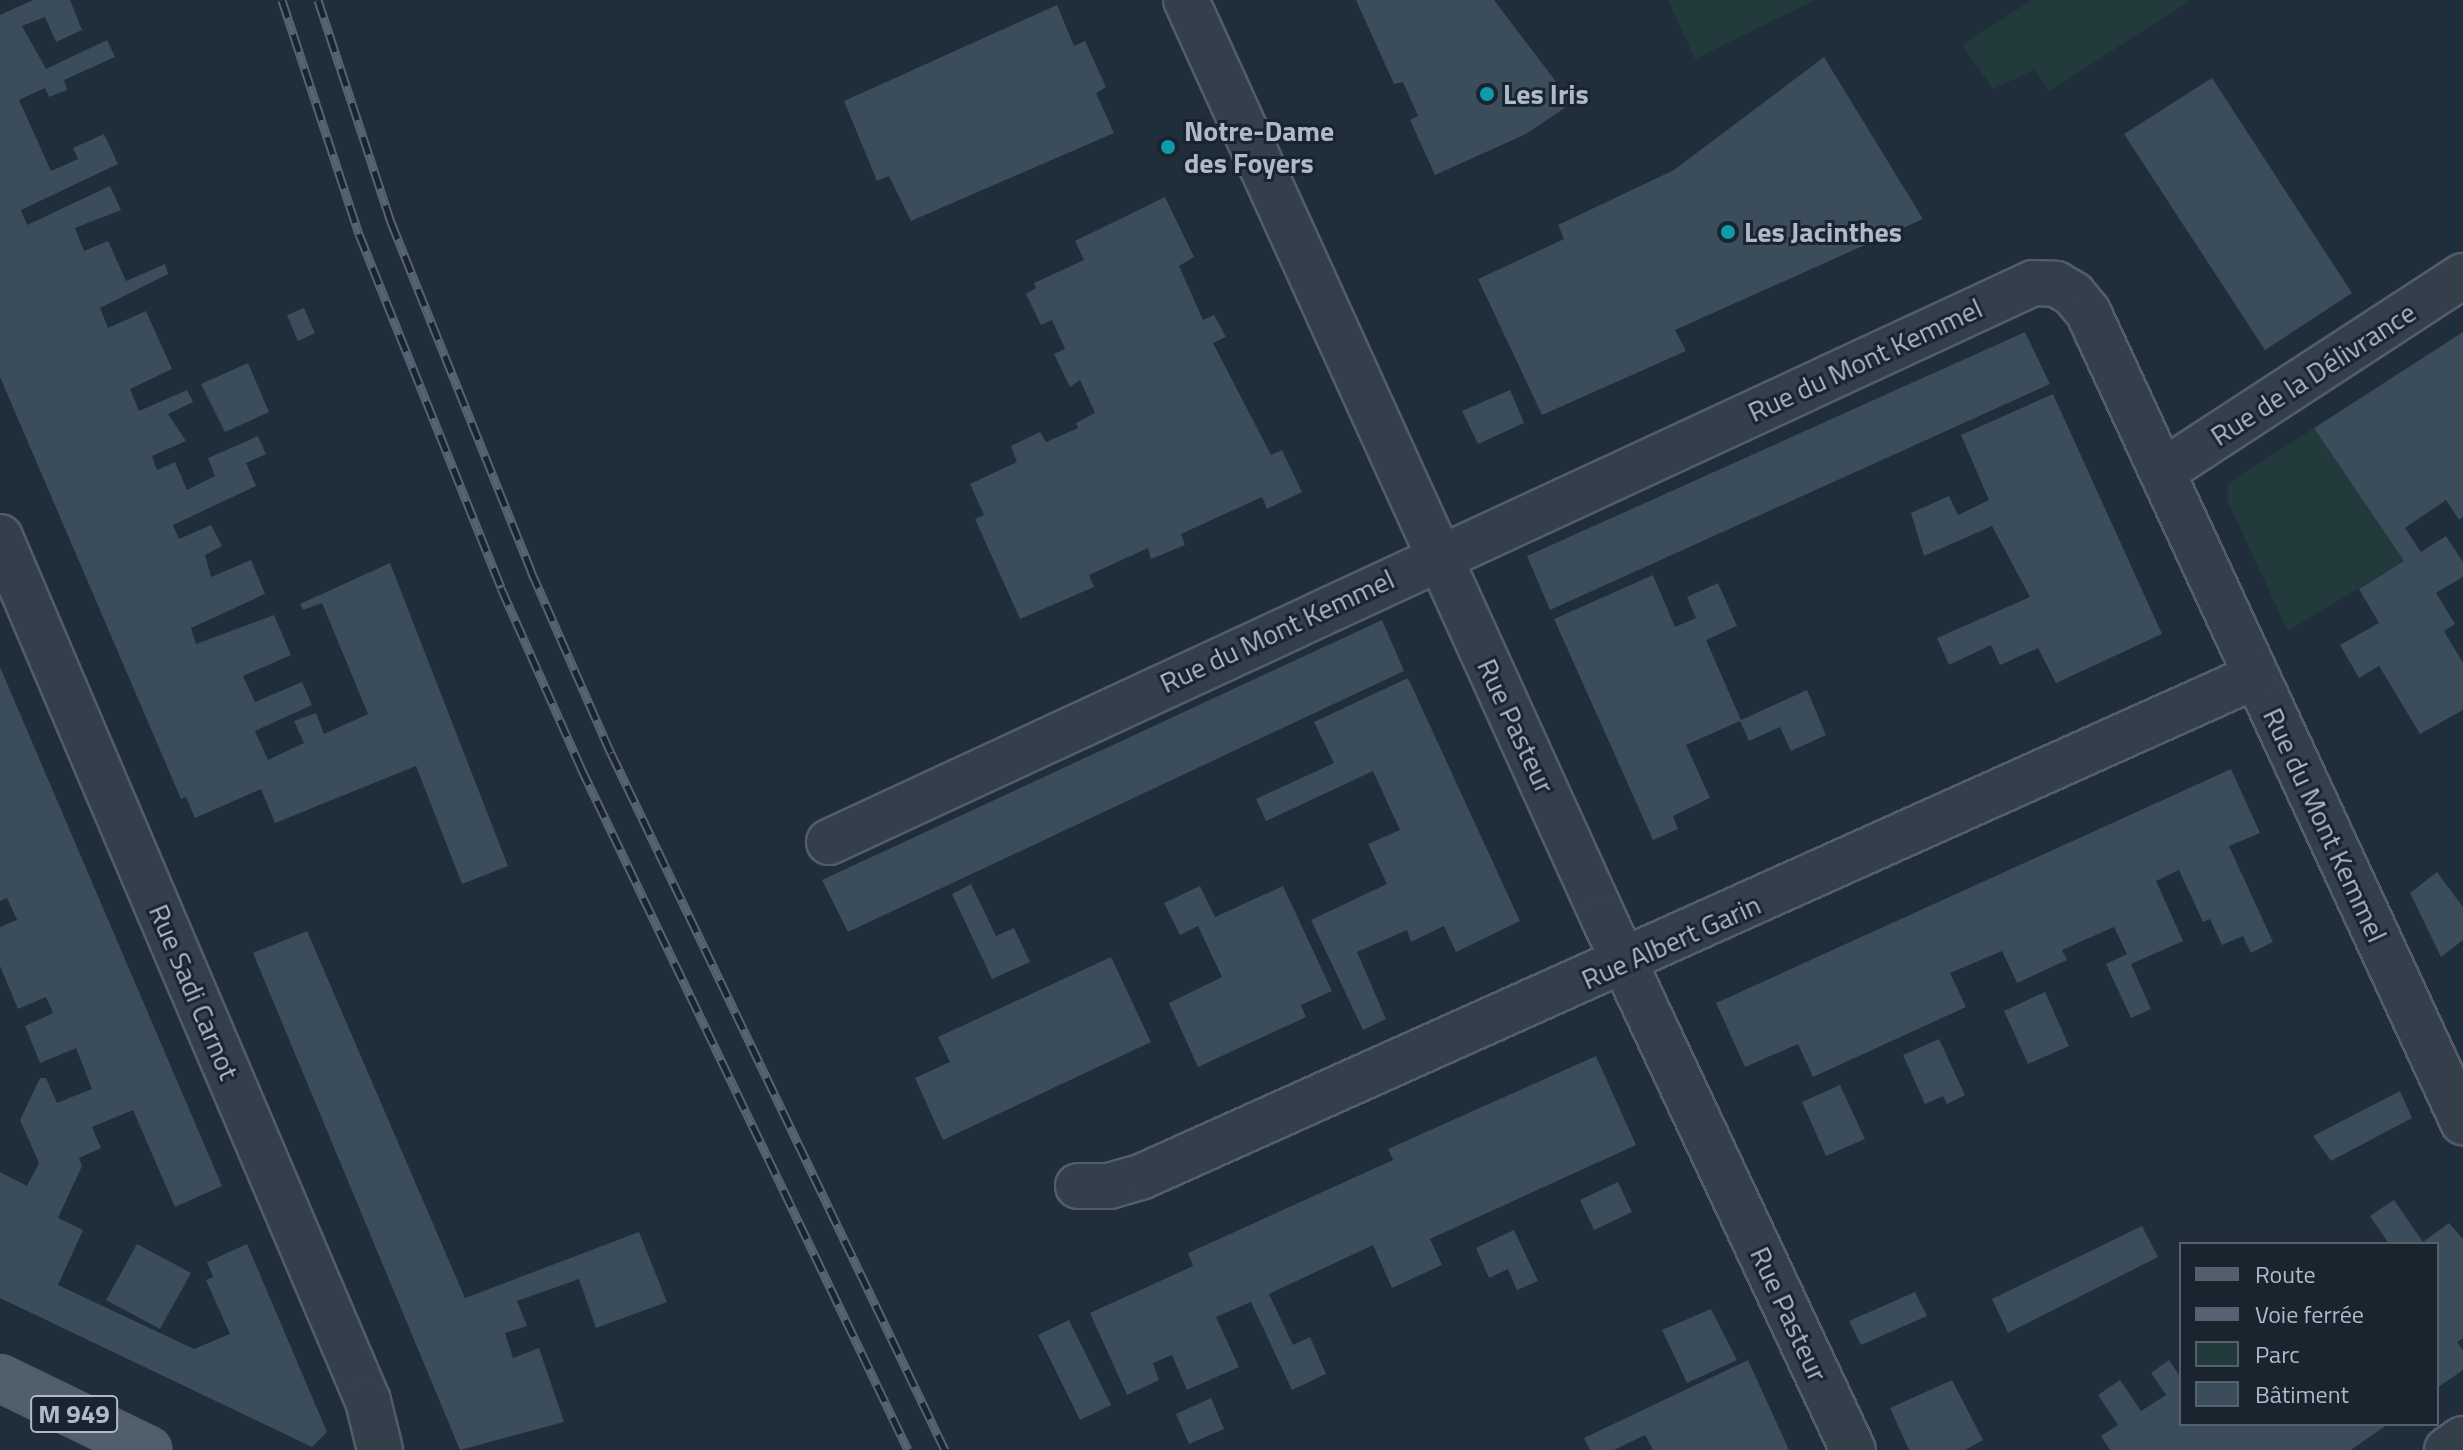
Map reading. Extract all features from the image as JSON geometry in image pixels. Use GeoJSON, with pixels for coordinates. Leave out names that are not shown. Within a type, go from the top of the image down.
{"type":"FeatureCollection","features":[{"type":"Feature","properties":{"kind":"main road","name":"M 949"},"geometry":{"type":"LineString","coordinates":[[0,1378],[148,1450]]}},
{"type":"Feature","properties":{"kind":"street","name":"Rue Pasteur"},"geometry":{"type":"LineString","coordinates":[[1186,0],[1625,964],[1853,1450]]}},
{"type":"Feature","properties":{"kind":"street","name":"Rue de la Délivrance"},"geometry":{"type":"LineString","coordinates":[[2162,472],[2463,276]]}},
{"type":"Feature","properties":{"kind":"street","name":"Rue du Mont Kemmel"},"geometry":{"type":"LineString","coordinates":[[829,842],[1438,555],[2033,283],[2056,284],[2073,294],[2088,312],[2463,1122]]}},
{"type":"Feature","properties":{"kind":"street","name":"Rue Sadi Carnot"},"geometry":{"type":"LineString","coordinates":[[0,537],[368,1401],[380,1450]]}},
{"type":"Feature","properties":{"kind":"street","name":"Rue Albert Garin"},"geometry":{"type":"LineString","coordinates":[[1078,1186],[1109,1186],[1143,1176],[1625,964],[2256,676]]}},
{"type":"Feature","properties":{"kind":"green space"},"geometry":{"type":"Polygon","coordinates":[[[1668,0],[1815,0],[1695,59],[1668,0]]]}},
{"type":"Feature","properties":{"kind":"green space"},"geometry":{"type":"Polygon","coordinates":[[[2032,0],[2191,0],[2049,91],[2034,70],[1993,89],[1962,45],[2032,0]]]}},
{"type":"Feature","properties":{"kind":"green space"},"geometry":{"type":"Polygon","coordinates":[[[2314,428],[2404,561],[2288,631],[2227,500],[2228,483],[2314,428]]]}},
{"type":"Feature","properties":{"kind":"building"},"geometry":{"type":"Polygon","coordinates":[[[33,0],[70,0],[82,30],[56,42],[45,17],[22,26],[46,69],[107,40],[115,57],[64,80],[67,90],[49,97],[45,88],[19,100],[51,171],[78,159],[73,148],[104,134],[118,164],[21,210],[27,225],[110,186],[121,210],[75,228],[84,251],[108,241],[126,281],[165,264],[168,274],[100,308],[108,328],[146,311],[172,369],[130,389],[139,411],[187,390],[193,402],[168,414],[186,441],[152,456],[157,470],[175,462],[187,490],[215,476],[208,458],[258,436],[266,454],[246,463],[256,486],[173,525],[179,539],[211,525],[222,546],[205,555],[211,577],[251,560],[265,594],[191,628],[196,644],[274,615],[291,655],[243,676],[255,702],[302,682],[312,705],[255,731],[268,760],[304,743],[294,721],[316,713],[324,734],[368,714],[322,603],[303,610],[300,604],[390,563],[508,866],[462,884],[416,766],[275,823],[261,789],[195,818],[186,797],[181,799],[0,377],[0,15],[33,0]]]}},
{"type":"Feature","properties":{"kind":"building","name":"Les Iris"},"geometry":{"type":"Polygon","coordinates":[[[1356,0],[1494,0],[1572,103],[1526,134],[1435,175],[1410,120],[1418,116],[1403,82],[1394,84],[1356,0]]]}},
{"type":"Feature","properties":{"kind":"building"},"geometry":{"type":"Polygon","coordinates":[[[1057,5],[1074,46],[1085,41],[1106,87],[1096,93],[1114,133],[911,221],[889,176],[877,181],[844,101],[1057,5]]]}},
{"type":"Feature","properties":{"kind":"building","name":"Les Jacinthes"},"geometry":{"type":"Polygon","coordinates":[[[1824,57],[1923,219],[1675,330],[1686,351],[1542,415],[1478,279],[1564,239],[1558,225],[1674,170],[1824,57]]]}},
{"type":"Feature","properties":{"kind":"building"},"geometry":{"type":"Polygon","coordinates":[[[2212,78],[2352,293],[2265,350],[2124,134],[2212,78]]]}},
{"type":"Feature","properties":{"kind":"building"},"geometry":{"type":"Polygon","coordinates":[[[1165,197],[1194,257],[1179,266],[1203,320],[1214,315],[1226,337],[1213,343],[1271,455],[1282,450],[1302,492],[1267,509],[1262,497],[1181,534],[1185,545],[1151,559],[1148,548],[1089,575],[1094,587],[1020,619],[975,519],[984,515],[970,484],[1017,462],[1011,446],[1040,432],[1046,442],[1078,428],[1076,423],[1095,413],[1080,380],[1070,387],[1054,354],[1065,349],[1052,320],[1041,325],[1026,294],[1036,288],[1034,283],[1084,260],[1075,241],[1165,197]]]}},
{"type":"Feature","properties":{"kind":"building"},"geometry":{"type":"Polygon","coordinates":[[[304,308],[315,333],[298,341],[287,315],[304,308]]]}},
{"type":"Feature","properties":{"kind":"building"},"geometry":{"type":"Polygon","coordinates":[[[2025,332],[2050,384],[1550,610],[1527,556],[2025,332]]]}},
{"type":"Feature","properties":{"kind":"building"},"geometry":{"type":"Polygon","coordinates":[[[2463,332],[2463,517],[2459,520],[2446,500],[2405,528],[2421,552],[2446,536],[2463,562],[2463,577],[2436,593],[2455,624],[2444,631],[2463,663],[2463,710],[2420,734],[2379,666],[2359,678],[2340,645],[2379,623],[2359,589],[2404,561],[2314,428],[2463,332]]]}},
{"type":"Feature","properties":{"kind":"building"},"geometry":{"type":"Polygon","coordinates":[[[248,363],[269,412],[225,432],[201,384],[248,363]]]}},
{"type":"Feature","properties":{"kind":"building"},"geometry":{"type":"Polygon","coordinates":[[[1510,390],[1524,423],[1478,444],[1462,411],[1510,390]]]}},
{"type":"Feature","properties":{"kind":"building"},"geometry":{"type":"Polygon","coordinates":[[[2053,394],[2162,634],[2056,683],[2038,648],[2000,665],[1991,645],[1949,665],[1937,638],[2030,597],[1992,526],[1924,556],[1911,513],[1949,496],[1958,515],[1989,500],[1961,435],[2053,394]]]}},
{"type":"Feature","properties":{"kind":"building"},"geometry":{"type":"Polygon","coordinates":[[[1653,575],[1675,627],[1696,618],[1687,597],[1718,583],[1737,626],[1706,640],[1741,720],[1807,690],[1826,735],[1791,751],[1780,727],[1749,741],[1740,721],[1686,745],[1710,798],[1673,816],[1678,829],[1653,840],[1554,619],[1653,575]]]}},
{"type":"Feature","properties":{"kind":"building"},"geometry":{"type":"Polygon","coordinates":[[[1382,620],[1404,671],[848,932],[822,880],[1382,620]]]}},
{"type":"Feature","properties":{"kind":"building"},"geometry":{"type":"Polygon","coordinates":[[[0,667],[222,1186],[175,1207],[133,1110],[92,1127],[101,1148],[79,1158],[82,1166],[58,1218],[83,1230],[58,1285],[194,1349],[230,1334],[206,1280],[213,1277],[207,1262],[247,1244],[327,1432],[312,1447],[0,1298],[0,1172],[27,1186],[39,1163],[20,1120],[40,1078],[46,1078],[57,1103],[92,1089],[76,1048],[40,1063],[25,1026],[53,1013],[46,997],[18,1009],[0,966],[0,927],[17,920],[7,898],[0,901],[0,667]]]}},
{"type":"Feature","properties":{"kind":"building"},"geometry":{"type":"Polygon","coordinates":[[[1408,678],[1520,921],[1456,952],[1444,926],[1411,942],[1407,930],[1357,952],[1386,1019],[1363,1030],[1311,920],[1387,884],[1368,844],[1400,830],[1373,771],[1266,821],[1256,799],[1334,763],[1314,722],[1408,678]]]}},
{"type":"Feature","properties":{"kind":"building"},"geometry":{"type":"Polygon","coordinates":[[[2231,769],[2260,833],[2229,846],[2273,942],[2251,953],[2243,936],[2222,945],[2210,919],[2203,922],[2179,870],[2156,881],[2183,941],[2131,964],[2151,1009],[2131,1018],[2106,964],[2127,954],[2114,927],[2062,950],[2067,960],[2017,983],[2002,951],[1950,973],[1966,1007],[1813,1077],[1798,1044],[1745,1067],[1716,1003],[2231,769]]]}},
{"type":"Feature","properties":{"kind":"building"},"geometry":{"type":"Polygon","coordinates":[[[2437,872],[2463,907],[2463,940],[2441,957],[2410,893],[2437,872]]]}},
{"type":"Feature","properties":{"kind":"building"},"geometry":{"type":"Polygon","coordinates":[[[971,884],[996,936],[1014,928],[1030,962],[992,979],[952,894],[971,884]]]}},
{"type":"Feature","properties":{"kind":"building"},"geometry":{"type":"Polygon","coordinates":[[[1200,886],[1215,917],[1283,886],[1332,991],[1301,1005],[1306,1017],[1198,1067],[1169,1003],[1222,977],[1198,926],[1180,935],[1164,903],[1200,886]]]}},
{"type":"Feature","properties":{"kind":"building"},"geometry":{"type":"Polygon","coordinates":[[[307,931],[465,1298],[639,1232],[667,1302],[596,1328],[579,1279],[517,1301],[527,1326],[505,1333],[513,1358],[539,1348],[564,1422],[460,1450],[253,953],[307,931]]]}},
{"type":"Feature","properties":{"kind":"building"},"geometry":{"type":"Polygon","coordinates":[[[1111,957],[1151,1042],[943,1140],[915,1078],[950,1062],[938,1037],[1111,957]]]}},
{"type":"Feature","properties":{"kind":"building"},"geometry":{"type":"Polygon","coordinates":[[[2045,992],[2069,1046],[2028,1064],[2004,1011],[2045,992]]]}},
{"type":"Feature","properties":{"kind":"building"},"geometry":{"type":"Polygon","coordinates":[[[1939,1039],[1965,1095],[1947,1104],[1943,1096],[1925,1104],[1903,1055],[1939,1039]]]}},
{"type":"Feature","properties":{"kind":"building"},"geometry":{"type":"Polygon","coordinates":[[[1596,1056],[1636,1145],[1430,1239],[1442,1265],[1392,1288],[1373,1245],[1269,1294],[1293,1345],[1310,1337],[1326,1374],[1292,1390],[1251,1302],[1216,1317],[1239,1367],[1187,1390],[1172,1355],[1153,1363],[1159,1380],[1127,1395],[1090,1313],[1193,1266],[1188,1253],[1393,1160],[1388,1149],[1596,1056]]]}},
{"type":"Feature","properties":{"kind":"building"},"geometry":{"type":"Polygon","coordinates":[[[1840,1085],[1865,1139],[1826,1156],[1802,1102],[1840,1085]]]}},
{"type":"Feature","properties":{"kind":"building"},"geometry":{"type":"Polygon","coordinates":[[[2400,1091],[2412,1118],[2331,1161],[2313,1136],[2400,1091]]]}},
{"type":"Feature","properties":{"kind":"building"},"geometry":{"type":"Polygon","coordinates":[[[1618,1182],[1632,1212],[1594,1230],[1580,1200],[1618,1182]]]}},
{"type":"Feature","properties":{"kind":"building"},"geometry":{"type":"Polygon","coordinates":[[[2394,1200],[2423,1242],[2388,1242],[2370,1216],[2394,1200]]]}},
{"type":"Feature","properties":{"kind":"building"},"geometry":{"type":"Polygon","coordinates":[[[2449,1223],[2463,1239],[2463,1338],[2457,1342],[2463,1350],[2463,1370],[2439,1387],[2439,1242],[2423,1242],[2449,1223]]]}},
{"type":"Feature","properties":{"kind":"building"},"geometry":{"type":"Polygon","coordinates":[[[2142,1226],[2158,1257],[2008,1333],[1992,1299],[2142,1226]]]}},
{"type":"Feature","properties":{"kind":"building"},"geometry":{"type":"Polygon","coordinates":[[[1514,1230],[1538,1281],[1517,1290],[1508,1269],[1489,1278],[1476,1248],[1514,1230]]]}},
{"type":"Feature","properties":{"kind":"building"},"geometry":{"type":"Polygon","coordinates":[[[137,1244],[191,1273],[160,1329],[106,1300],[137,1244]]]}},
{"type":"Feature","properties":{"kind":"building"},"geometry":{"type":"Polygon","coordinates":[[[1915,1292],[1927,1316],[1861,1345],[1849,1321],[1915,1292]]]}},
{"type":"Feature","properties":{"kind":"building"},"geometry":{"type":"Polygon","coordinates":[[[1711,1309],[1737,1360],[1687,1383],[1662,1330],[1711,1309]]]}},
{"type":"Feature","properties":{"kind":"building"},"geometry":{"type":"Polygon","coordinates":[[[1069,1320],[1111,1405],[1080,1420],[1038,1335],[1069,1320]]]}},
{"type":"Feature","properties":{"kind":"building"},"geometry":{"type":"Polygon","coordinates":[[[1748,1360],[1789,1450],[1653,1450],[1645,1435],[1614,1450],[1590,1450],[1584,1438],[1748,1360]]]}},
{"type":"Feature","properties":{"kind":"building"},"geometry":{"type":"Polygon","coordinates":[[[2169,1360],[2179,1375],[2179,1426],[2385,1426],[2351,1450],[2110,1450],[2101,1436],[2118,1425],[2098,1395],[2120,1380],[2141,1411],[2166,1395],[2151,1373],[2169,1360]]]}},
{"type":"Feature","properties":{"kind":"building"},"geometry":{"type":"Polygon","coordinates":[[[1952,1380],[1983,1440],[1965,1450],[1909,1450],[1890,1408],[1952,1380]]]}},
{"type":"Feature","properties":{"kind":"building"},"geometry":{"type":"Polygon","coordinates":[[[1211,1398],[1224,1429],[1189,1444],[1176,1414],[1211,1398]]]}},
{"type":"Feature","properties":{"kind":"railway"},"geometry":{"type":"LineString","coordinates":[[282,0],[359,234],[501,588],[581,768],[908,1450]]}},
{"type":"Feature","properties":{"kind":"railway"},"geometry":{"type":"LineString","coordinates":[[318,0],[391,222],[531,571],[611,753],[945,1450]]}},
{"type":"Feature","properties":{"kind":"place","name":"Les Iris"},"geometry":{"type":"Point","coordinates":[1487,94]}},
{"type":"Feature","properties":{"kind":"place","name":"Notre-Dame des Foyers"},"geometry":{"type":"Point","coordinates":[1168,147]}},
{"type":"Feature","properties":{"kind":"place","name":"Les Jacinthes"},"geometry":{"type":"Point","coordinates":[1728,232]}}]}
